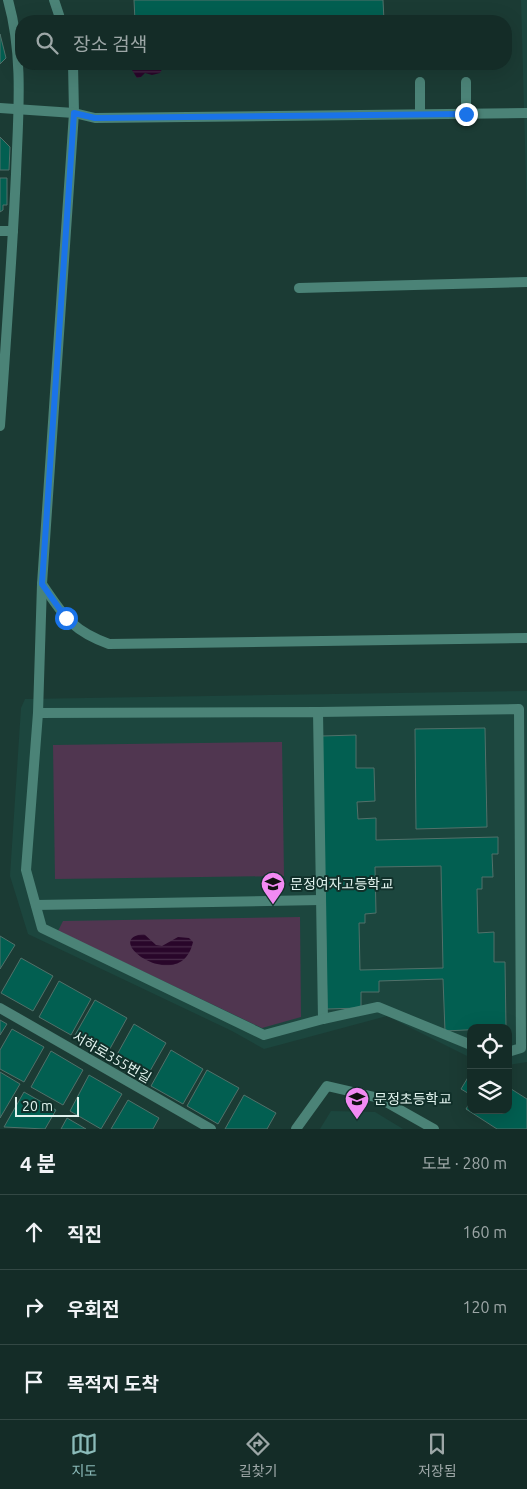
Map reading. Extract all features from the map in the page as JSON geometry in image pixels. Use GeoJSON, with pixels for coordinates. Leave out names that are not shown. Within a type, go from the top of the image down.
{"type":"FeatureCollection","features":[{"type":"Feature","properties":{"kind":"street"},"geometry":{"type":"LineString","coordinates":[[8,0],[15,28]]}},
{"type":"Feature","properties":{"kind":"street"},"geometry":{"type":"LineString","coordinates":[[54,0],[59,15]]}},
{"type":"Feature","properties":{"kind":"street"},"geometry":{"type":"LineString","coordinates":[[0,426],[19,108],[17,70]]}},
{"type":"Feature","properties":{"kind":"street"},"geometry":{"type":"LineString","coordinates":[[73,70],[74,113],[42,584],[38,713],[26,870],[42,928],[264,1035],[378,1007],[467,1043]]}},
{"type":"Feature","properties":{"kind":"street"},"geometry":{"type":"LineString","coordinates":[[420,82],[420,114]]}},
{"type":"Feature","properties":{"kind":"street"},"geometry":{"type":"LineString","coordinates":[[466,82],[466,114]]}},
{"type":"Feature","properties":{"kind":"street"},"geometry":{"type":"LineString","coordinates":[[0,108],[74,113],[95,118],[527,113]]}},
{"type":"Feature","properties":{"kind":"street"},"geometry":{"type":"LineString","coordinates":[[0,231],[13,231]]}},
{"type":"Feature","properties":{"kind":"street"},"geometry":{"type":"LineString","coordinates":[[299,288],[527,282]]}},
{"type":"Feature","properties":{"kind":"street"},"geometry":{"type":"LineString","coordinates":[[42,584],[66,618],[87,636],[109,644],[527,638]]}},
{"type":"Feature","properties":{"kind":"street"},"geometry":{"type":"LineString","coordinates":[[38,713],[519,709],[521,1048],[512,1051]]}},
{"type":"Feature","properties":{"kind":"street"},"geometry":{"type":"LineString","coordinates":[[318,712],[323,1019]]}},
{"type":"Feature","properties":{"kind":"street"},"geometry":{"type":"LineString","coordinates":[[36,905],[321,900]]}},
{"type":"Feature","properties":{"kind":"street","name":"서하로355번길"},"geometry":{"type":"LineString","coordinates":[[0,1008],[211,1129]]}},
{"type":"Feature","properties":{"kind":"street"},"geometry":{"type":"LineString","coordinates":[[296,1129],[327,1086],[379,1098],[434,1129]]}},
{"type":"Feature","properties":{"kind":"shaded area"},"geometry":{"type":"Polygon","coordinates":[[[521,0],[527,0],[527,218],[521,0]]]}},
{"type":"Feature","properties":{"kind":"shaded area"},"geometry":{"type":"Polygon","coordinates":[[[132,70],[162,70],[160,73],[152,75],[145,73],[137,78],[132,70]]]}},
{"type":"Feature","properties":{"kind":"shaded area","name":"문정여자고등학교"},"geometry":{"type":"Polygon","coordinates":[[[527,691],[527,1062],[512,1064],[512,1024],[467,1024],[467,1056],[387,1016],[264,1049],[232,1031],[28,934],[10,876],[21,708],[25,699],[527,691]]]}},
{"type":"Feature","properties":{"kind":"shaded area"},"geometry":{"type":"Polygon","coordinates":[[[282,742],[284,876],[55,879],[53,745],[282,742]]]}},
{"type":"Feature","properties":{"kind":"shaded area"},"geometry":{"type":"Polygon","coordinates":[[[300,917],[301,1017],[262,1028],[58,931],[63,921],[300,917]]]}},
{"type":"Feature","properties":{"kind":"shaded area"},"geometry":{"type":"Polygon","coordinates":[[[144,934],[156,945],[162,946],[178,937],[189,938],[193,942],[186,958],[174,965],[160,965],[136,953],[131,945],[132,938],[144,934]]]}},
{"type":"Feature","properties":{"kind":"shaded area","name":"문정초등학교"},"geometry":{"type":"Polygon","coordinates":[[[331,1111],[375,1112],[403,1129],[320,1129],[331,1111]]]}},
{"type":"Feature","properties":{"kind":"building"},"geometry":{"type":"Polygon","coordinates":[[[134,0],[383,0],[384,15],[135,15],[134,0]]]}},
{"type":"Feature","properties":{"kind":"building"},"geometry":{"type":"Polygon","coordinates":[[[0,34],[6,58],[0,64],[0,34]]]}},
{"type":"Feature","properties":{"kind":"building"},"geometry":{"type":"Polygon","coordinates":[[[0,137],[10,147],[9,170],[0,170],[0,137]]]}},
{"type":"Feature","properties":{"kind":"building"},"geometry":{"type":"Polygon","coordinates":[[[0,178],[7,178],[7,205],[3,205],[3,210],[0,212],[0,178]]]}},
{"type":"Feature","properties":{"kind":"building"},"geometry":{"type":"Polygon","coordinates":[[[485,728],[487,827],[416,829],[415,729],[485,728]]]}},
{"type":"Feature","properties":{"kind":"building"},"geometry":{"type":"Polygon","coordinates":[[[356,735],[356,768],[374,768],[375,801],[357,802],[358,819],[376,818],[376,840],[498,837],[498,854],[492,854],[493,877],[482,877],[482,889],[477,889],[478,933],[494,932],[494,962],[505,962],[506,1024],[467,1024],[467,1030],[445,1031],[443,979],[379,981],[379,992],[361,992],[361,1008],[327,1009],[322,736],[356,735]],[[441,866],[375,867],[376,913],[365,914],[365,923],[359,923],[360,970],[443,968],[441,866]]]}},
{"type":"Feature","properties":{"kind":"building"},"geometry":{"type":"Polygon","coordinates":[[[0,936],[15,945],[0,969],[0,936]]]}},
{"type":"Feature","properties":{"kind":"building"},"geometry":{"type":"Polygon","coordinates":[[[21,958],[53,976],[33,1011],[1,993],[21,958]]]}},
{"type":"Feature","properties":{"kind":"building"},"geometry":{"type":"Polygon","coordinates":[[[59,981],[91,999],[71,1035],[39,1017],[59,981]]]}},
{"type":"Feature","properties":{"kind":"building"},"geometry":{"type":"Polygon","coordinates":[[[95,1000],[127,1018],[107,1054],[75,1035],[95,1000]]]}},
{"type":"Feature","properties":{"kind":"building"},"geometry":{"type":"Polygon","coordinates":[[[0,1020],[7,1024],[0,1035],[0,1020]]]}},
{"type":"Feature","properties":{"kind":"building"},"geometry":{"type":"Polygon","coordinates":[[[134,1024],[166,1043],[146,1078],[114,1060],[134,1024]]]}},
{"type":"Feature","properties":{"kind":"building"},"geometry":{"type":"Polygon","coordinates":[[[12,1029],[44,1047],[24,1082],[0,1069],[0,1050],[12,1029]]]}},
{"type":"Feature","properties":{"kind":"building"},"geometry":{"type":"Polygon","coordinates":[[[171,1050],[203,1069],[183,1104],[151,1086],[171,1050]]]}},
{"type":"Feature","properties":{"kind":"building"},"geometry":{"type":"Polygon","coordinates":[[[51,1051],[83,1070],[63,1105],[31,1087],[51,1051]]]}},
{"type":"Feature","properties":{"kind":"building"},"geometry":{"type":"Polygon","coordinates":[[[207,1070],[239,1088],[218,1124],[187,1106],[207,1070]]]}},
{"type":"Feature","properties":{"kind":"building"},"geometry":{"type":"Polygon","coordinates":[[[0,1072],[20,1084],[0,1118],[0,1072]]]}},
{"type":"Feature","properties":{"kind":"building"},"geometry":{"type":"Polygon","coordinates":[[[89,1075],[122,1094],[101,1129],[70,1111],[89,1075]]]}},
{"type":"Feature","properties":{"kind":"building"},"geometry":{"type":"Polygon","coordinates":[[[467,1079],[467,1093],[461,1089],[467,1079]]]}},
{"type":"Feature","properties":{"kind":"building"},"geometry":{"type":"Polygon","coordinates":[[[512,1090],[527,1099],[527,1129],[497,1129],[474,1114],[512,1114],[512,1090]]]}},
{"type":"Feature","properties":{"kind":"building"},"geometry":{"type":"Polygon","coordinates":[[[24,1092],[56,1110],[45,1129],[4,1127],[24,1092]]]}},
{"type":"Feature","properties":{"kind":"building"},"geometry":{"type":"Polygon","coordinates":[[[244,1095],[276,1113],[267,1129],[225,1129],[244,1095]]]}},
{"type":"Feature","properties":{"kind":"building"},"geometry":{"type":"Polygon","coordinates":[[[128,1100],[159,1118],[153,1129],[111,1129],[128,1100]]]}},
{"type":"Feature","properties":{"kind":"building"},"geometry":{"type":"Polygon","coordinates":[[[67,1118],[86,1129],[61,1129],[67,1118]]]}},
{"type":"Feature","properties":{"kind":"place","name":"문정여자고등학교"},"geometry":{"type":"Point","coordinates":[273,905]}},
{"type":"Feature","properties":{"kind":"place","name":"문정초등학교"},"geometry":{"type":"Point","coordinates":[357,1120]}},
{"type":"Feature","properties":{"kind":"route"},"geometry":{"type":"LineString","coordinates":[[66,618],[42,584],[74,113],[95,118],[466,114]]}}]}
